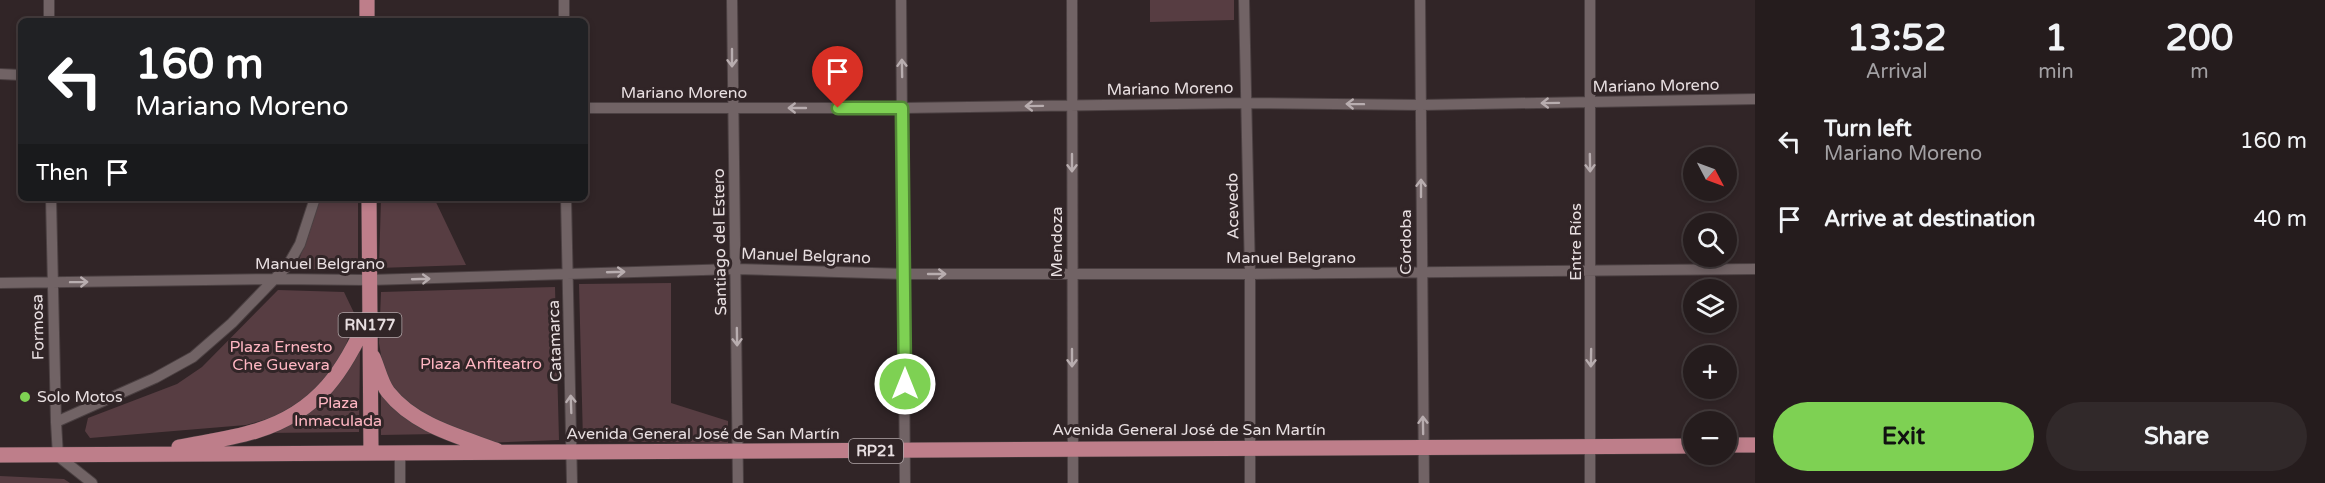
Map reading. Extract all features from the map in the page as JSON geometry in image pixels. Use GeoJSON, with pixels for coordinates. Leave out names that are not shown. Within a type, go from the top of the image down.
{"type":"FeatureCollection","features":[{"type":"Feature","properties":{"kind":"main road"},"geometry":{"type":"LineString","coordinates":[[367,0],[367,18]]}},
{"type":"Feature","properties":{"kind":"main road","name":"RN177"},"geometry":{"type":"LineString","coordinates":[[369,201],[371,453]]}},
{"type":"Feature","properties":{"kind":"main road"},"geometry":{"type":"LineString","coordinates":[[146,454],[256,431],[310,405],[333,381],[352,352],[369,313]]}},
{"type":"Feature","properties":{"kind":"main road"},"geometry":{"type":"LineString","coordinates":[[370,350],[387,391],[417,418],[507,454]]}},
{"type":"Feature","properties":{"kind":"main road"},"geometry":{"type":"LineString","coordinates":[[1737,446],[1755,445]]}},
{"type":"Feature","properties":{"kind":"main road","name":"Avenida General José de San Martín"},"geometry":{"type":"LineString","coordinates":[[0,455],[1683,446]]}},
{"type":"Feature","properties":{"kind":"street"},"geometry":{"type":"LineString","coordinates":[[49,0],[49,18]]}},
{"type":"Feature","properties":{"kind":"street"},"geometry":{"type":"LineString","coordinates":[[564,0],[564,18]]}},
{"type":"Feature","properties":{"kind":"street","name":"Santiago del Estero"},"geometry":{"type":"LineString","coordinates":[[732,0],[738,483]]}},
{"type":"Feature","properties":{"kind":"street"},"geometry":{"type":"LineString","coordinates":[[901,0],[905,483]]}},
{"type":"Feature","properties":{"kind":"street","name":"Mendoza"},"geometry":{"type":"LineString","coordinates":[[1072,0],[1072,483]]}},
{"type":"Feature","properties":{"kind":"street","name":"Acevedo"},"geometry":{"type":"LineString","coordinates":[[1244,0],[1250,274],[1250,483]]}},
{"type":"Feature","properties":{"kind":"street","name":"Córdoba"},"geometry":{"type":"LineString","coordinates":[[1420,0],[1424,483]]}},
{"type":"Feature","properties":{"kind":"street","name":"Entre Ríos"},"geometry":{"type":"LineString","coordinates":[[1590,0],[1592,271],[1590,483]]}},
{"type":"Feature","properties":{"kind":"street"},"geometry":{"type":"LineString","coordinates":[[0,75],[18,75]]}},
{"type":"Feature","properties":{"kind":"street","name":"Mariano Moreno"},"geometry":{"type":"LineString","coordinates":[[588,108],[902,108],[1246,103],[1421,105],[1755,99]]}},
{"type":"Feature","properties":{"kind":"street","name":"Formosa"},"geometry":{"type":"LineString","coordinates":[[51,201],[58,456]]}},
{"type":"Feature","properties":{"kind":"street"},"geometry":{"type":"LineString","coordinates":[[56,422],[155,378],[193,357],[232,323],[288,265],[300,244],[314,201]]}},
{"type":"Feature","properties":{"kind":"street","name":"Catamarca"},"geometry":{"type":"LineString","coordinates":[[566,201],[572,483]]}},
{"type":"Feature","properties":{"kind":"street","name":"Manuel Belgrano"},"geometry":{"type":"LineString","coordinates":[[0,283],[369,280],[736,269],[904,274],[1250,274],[1755,269]]}},
{"type":"Feature","properties":{"kind":"street"},"geometry":{"type":"LineString","coordinates":[[400,454],[400,483]]}},
{"type":"Feature","properties":{"kind":"street"},"geometry":{"type":"LineString","coordinates":[[58,456],[92,483]]}},
{"type":"Feature","properties":{"kind":"green space"},"geometry":{"type":"Polygon","coordinates":[[[1150,0],[1234,0],[1234,20],[1150,22],[1150,0]]]}},
{"type":"Feature","properties":{"kind":"green space"},"geometry":{"type":"Polygon","coordinates":[[[319,201],[358,201],[358,270],[296,269],[319,201]]]}},
{"type":"Feature","properties":{"kind":"green space"},"geometry":{"type":"Polygon","coordinates":[[[381,201],[435,201],[466,265],[379,268],[381,201]]]}},
{"type":"Feature","properties":{"kind":"green space"},"geometry":{"type":"Polygon","coordinates":[[[671,283],[671,403],[728,421],[728,443],[583,441],[579,284],[671,283]]]}},
{"type":"Feature","properties":{"kind":"green space","name":"Plaza Anfiteatro"},"geometry":{"type":"Polygon","coordinates":[[[555,287],[559,440],[481,443],[450,433],[387,391],[379,343],[381,292],[555,287]]]}},
{"type":"Feature","properties":{"kind":"green space","name":"Plaza Ernesto Che Guevara"},"geometry":{"type":"Polygon","coordinates":[[[278,290],[344,292],[356,317],[343,353],[313,394],[274,417],[246,425],[90,438],[85,431],[88,418],[177,384],[202,367],[278,290]]]}},
{"type":"Feature","properties":{"kind":"green space","name":"Plaza Inmaculada"},"geometry":{"type":"Polygon","coordinates":[[[360,348],[359,432],[265,433],[290,423],[360,348]]]}},
{"type":"Feature","properties":{"kind":"green space"},"geometry":{"type":"Polygon","coordinates":[[[381,385],[437,434],[381,435],[381,385]]]}},
{"type":"Feature","properties":{"kind":"green space"},"geometry":{"type":"Polygon","coordinates":[[[0,476],[64,479],[70,483],[0,483],[0,476]]]}},
{"type":"Feature","properties":{"kind":"place","name":"Solo Motos"},"geometry":{"type":"Point","coordinates":[25,397]}},
{"type":"Feature","properties":{"kind":"route"},"geometry":{"type":"LineString","coordinates":[[838,108],[902,108],[905,384]]}}]}
